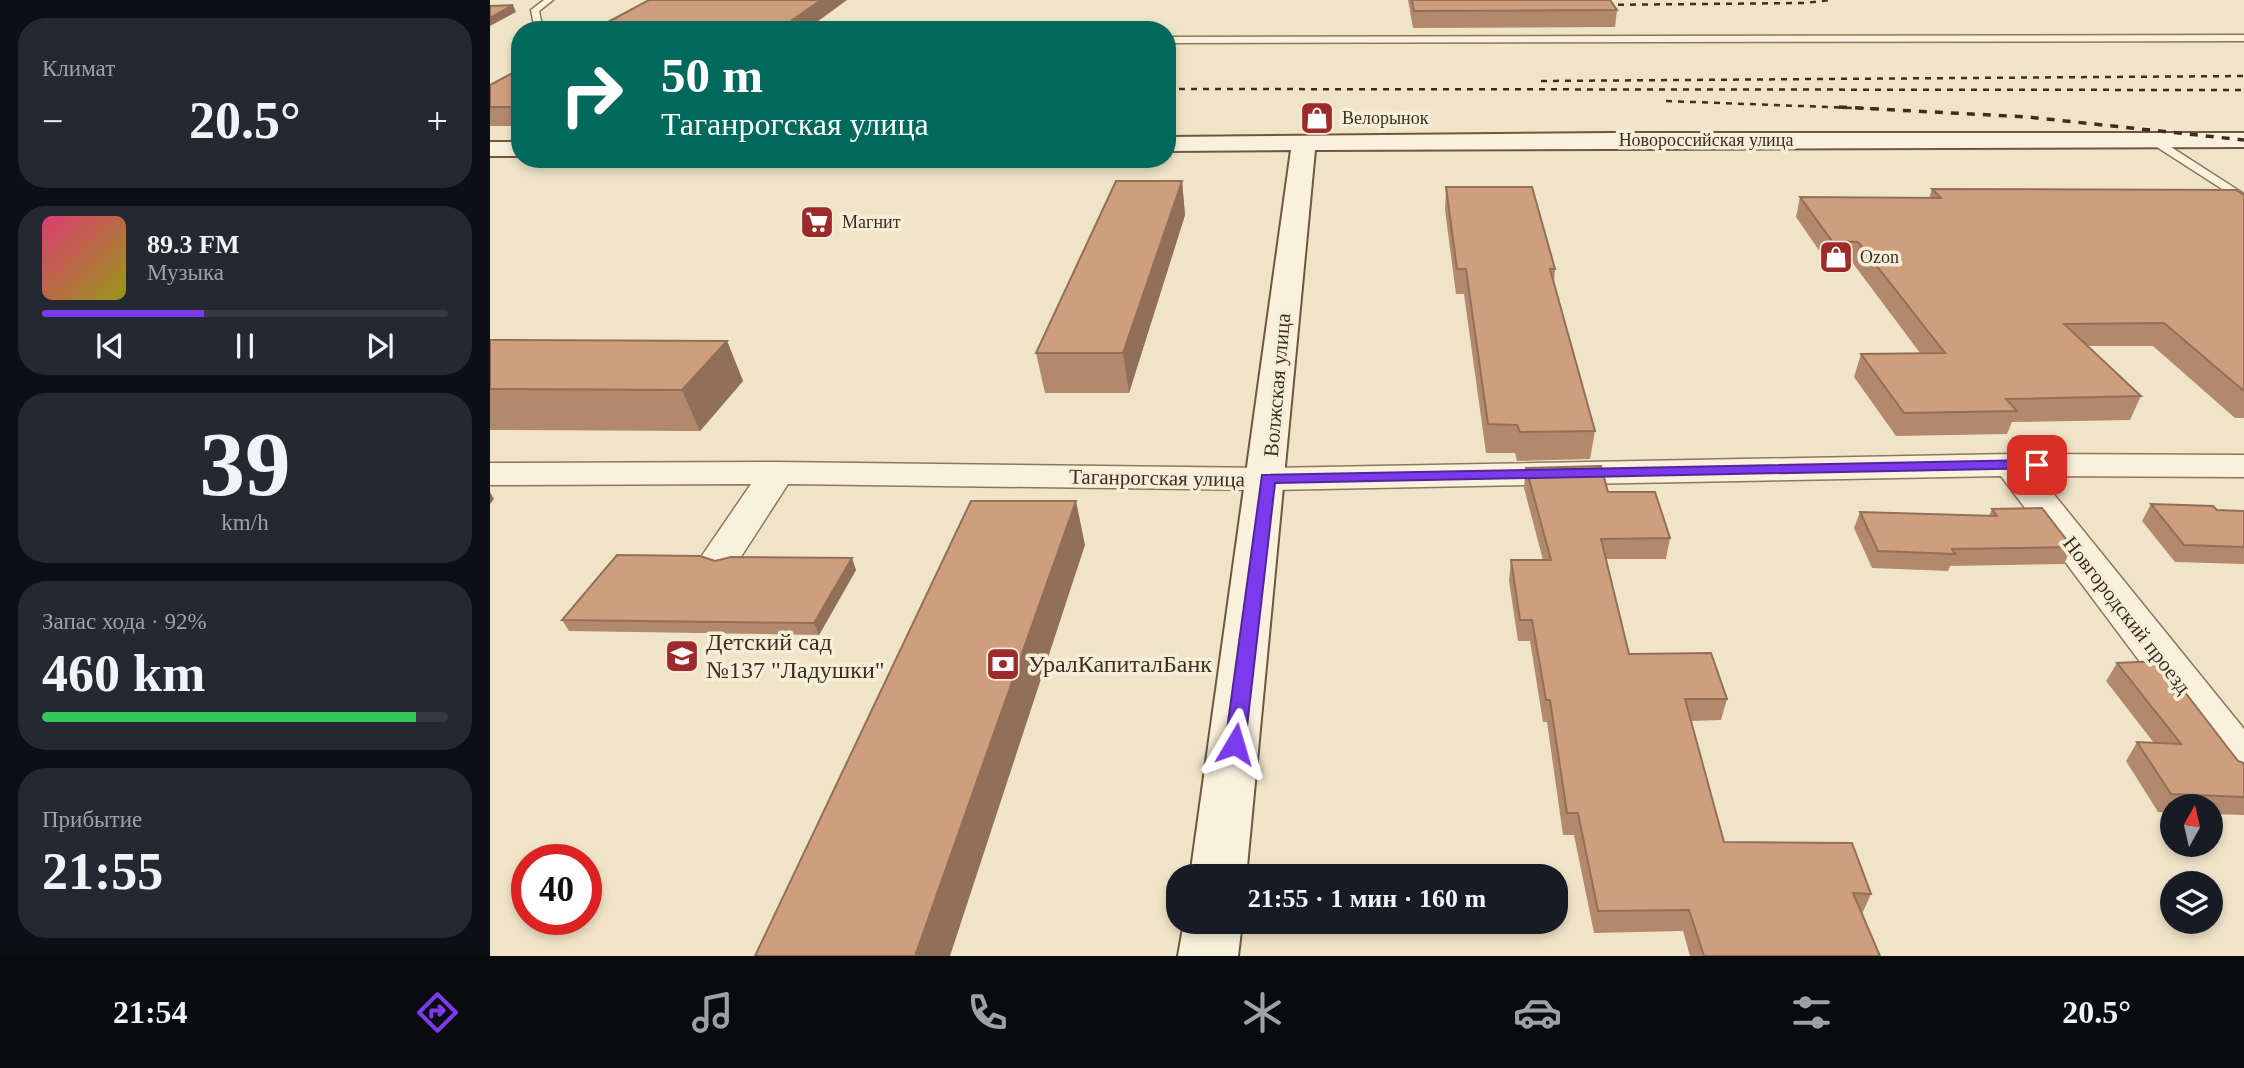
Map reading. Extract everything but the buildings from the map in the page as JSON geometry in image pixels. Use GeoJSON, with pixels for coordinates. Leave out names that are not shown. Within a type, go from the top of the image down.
{"type":"FeatureCollection","features":[{"type":"Feature","properties":{"kind":"main road","name":"Новороссийская улица"},"geometry":{"type":"LineString","coordinates":[[1176,144],[2244,139]]}},
{"type":"Feature","properties":{"kind":"main road","name":"Волжская улица"},"geometry":{"type":"LineString","coordinates":[[1220,864],[1268,479],[1304,143]]}},
{"type":"Feature","properties":{"kind":"main road"},"geometry":{"type":"LineString","coordinates":[[490,149],[511,149]]}},
{"type":"Feature","properties":{"kind":"main road"},"geometry":{"type":"LineString","coordinates":[[1209,956],[1212,934]]}},
{"type":"Feature","properties":{"kind":"street","name":"Таганрогская улица"},"geometry":{"type":"LineString","coordinates":[[490,474],[777,473],[1268,479],[2011,465],[2244,466]]}},
{"type":"Feature","properties":{"kind":"street","name":"Новгородский проезд"},"geometry":{"type":"LineString","coordinates":[[2011,465],[2244,764]]}},
{"type":"Feature","properties":{"kind":"street"},"geometry":{"type":"LineString","coordinates":[[721,557],[777,473]]}},
{"type":"Feature","properties":{"kind":"lane"},"geometry":{"type":"LineString","coordinates":[[538,21],[536,10],[549,0]]}},
{"type":"Feature","properties":{"kind":"lane"},"geometry":{"type":"LineString","coordinates":[[1176,40],[2244,38]]}},
{"type":"Feature","properties":{"kind":"lane"},"geometry":{"type":"LineString","coordinates":[[2153,140],[2244,199]]}},
{"type":"Feature","properties":{"kind":"railway"},"geometry":{"type":"LineString","coordinates":[[1594,5],[1805,3],[1829,0]]}},
{"type":"Feature","properties":{"kind":"railway"},"geometry":{"type":"LineString","coordinates":[[1541,81],[2244,76]]}},
{"type":"Feature","properties":{"kind":"railway"},"geometry":{"type":"LineString","coordinates":[[1176,89],[2244,90]]}},
{"type":"Feature","properties":{"kind":"railway"},"geometry":{"type":"LineString","coordinates":[[1666,101],[1865,108]]}},
{"type":"Feature","properties":{"kind":"railway"},"geometry":{"type":"LineString","coordinates":[[1839,107],[1865,108]]}},
{"type":"Feature","properties":{"kind":"railway"},"geometry":{"type":"LineString","coordinates":[[1865,108],[1882,109]]}},
{"type":"Feature","properties":{"kind":"railway"},"geometry":{"type":"LineString","coordinates":[[1865,108],[2028,117],[2244,140]]}},
{"type":"Feature","properties":{"kind":"place","name":"Велорынок"},"geometry":{"type":"Point","coordinates":[1317,118]}},
{"type":"Feature","properties":{"kind":"place","name":"Магнит"},"geometry":{"type":"Point","coordinates":[817,222]}},
{"type":"Feature","properties":{"kind":"place","name":"Ozon"},"geometry":{"type":"Point","coordinates":[1836,257]}},
{"type":"Feature","properties":{"kind":"place","name":"Детский сад №137 \"Ладушки\""},"geometry":{"type":"Point","coordinates":[682,656]}},
{"type":"Feature","properties":{"kind":"place","name":"УралКапиталБанк"},"geometry":{"type":"Point","coordinates":[1003,664]}},
{"type":"Feature","properties":{"kind":"route"},"geometry":{"type":"LineString","coordinates":[[1235,744],[1268,479],[2037,465]]}}]}
